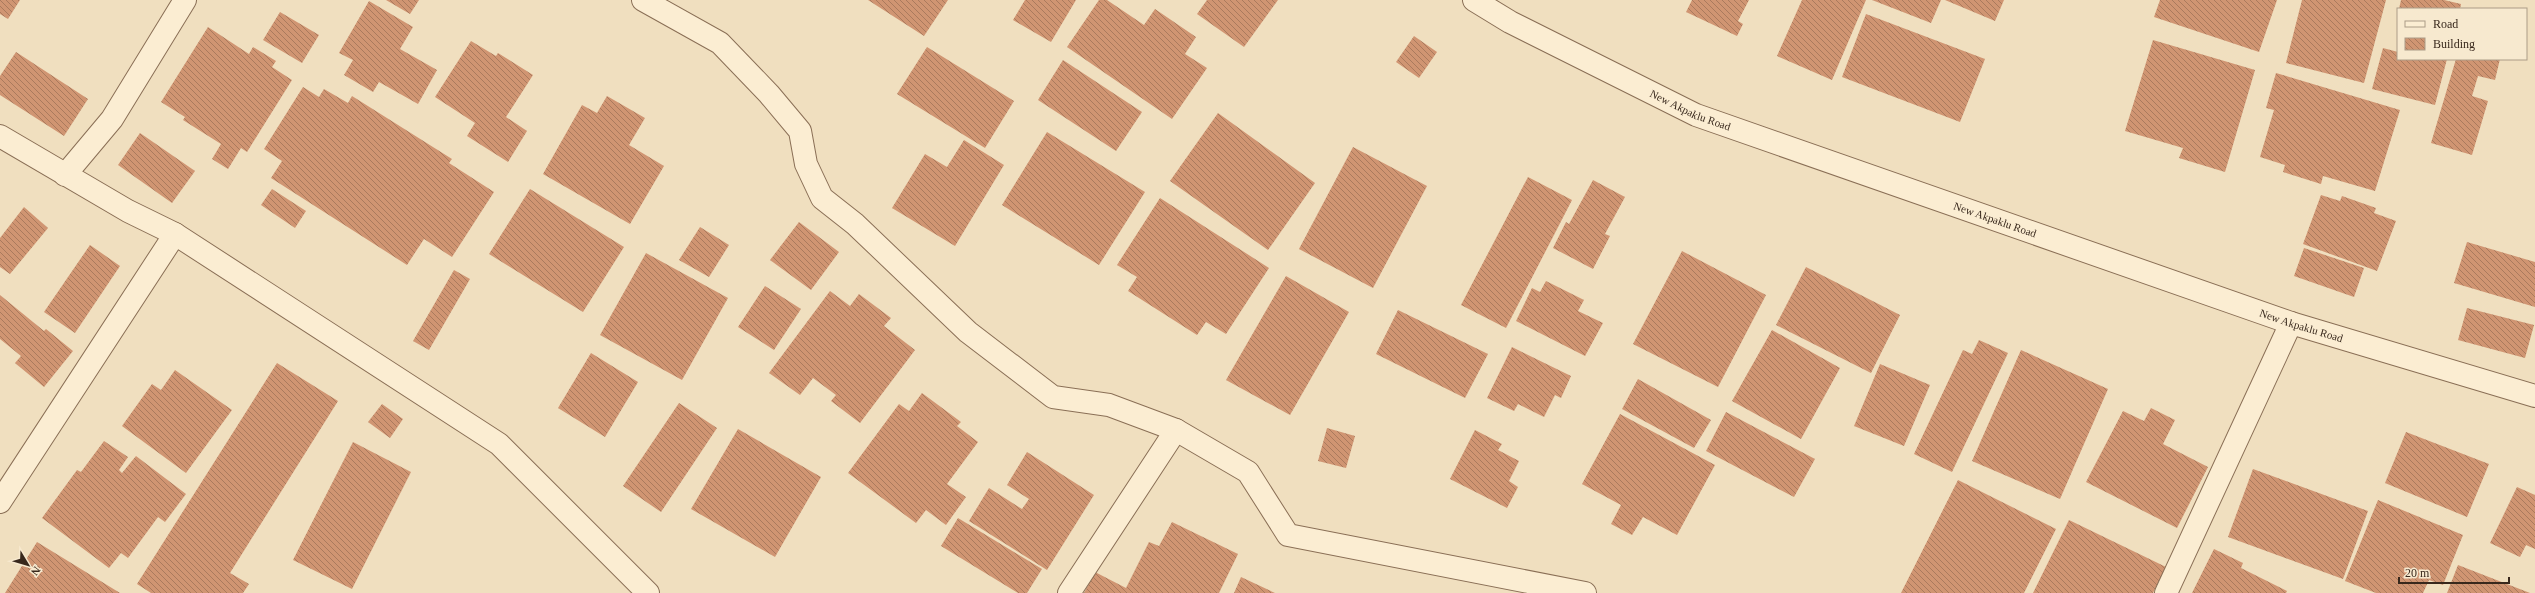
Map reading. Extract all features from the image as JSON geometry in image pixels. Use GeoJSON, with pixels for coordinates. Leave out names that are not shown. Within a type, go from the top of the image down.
{"type":"FeatureCollection","features":[{"type":"Feature","properties":{"kind":"street"},"geometry":{"type":"LineString","coordinates":[[64,175],[112,119],[185,0]]}},
{"type":"Feature","properties":{"kind":"street","name":"New Akpaklu Road"},"geometry":{"type":"LineString","coordinates":[[1474,0],[1510,22],[1696,115],[2292,323],[2535,396]]}},
{"type":"Feature","properties":{"kind":"street"},"geometry":{"type":"LineString","coordinates":[[646,1],[720,43],[769,94],[800,131],[806,164],[822,198],[855,224],[968,332],[1053,397],[1109,405],[1176,430],[1248,472],[1288,535],[1585,593]]}},
{"type":"Feature","properties":{"kind":"street"},"geometry":{"type":"LineString","coordinates":[[0,136],[64,175],[128,211],[175,234],[498,444],[648,593]]}},
{"type":"Feature","properties":{"kind":"street"},"geometry":{"type":"LineString","coordinates":[[0,502],[175,234]]}},
{"type":"Feature","properties":{"kind":"street"},"geometry":{"type":"LineString","coordinates":[[2166,593],[2292,323]]}},
{"type":"Feature","properties":{"kind":"street"},"geometry":{"type":"LineString","coordinates":[[1069,593],[1176,430]]}},
{"type":"Feature","properties":{"kind":"building"},"geometry":{"type":"Polygon","coordinates":[[[0,0],[20,0],[8,19],[0,14],[0,0]]]}},
{"type":"Feature","properties":{"kind":"building"},"geometry":{"type":"Polygon","coordinates":[[[386,0],[419,0],[410,14],[386,0]]]}},
{"type":"Feature","properties":{"kind":"building"},"geometry":{"type":"Polygon","coordinates":[[[868,0],[948,0],[924,36],[868,0]]]}},
{"type":"Feature","properties":{"kind":"building"},"geometry":{"type":"Polygon","coordinates":[[[1025,0],[1076,0],[1051,42],[1013,20],[1025,0]]]}},
{"type":"Feature","properties":{"kind":"building"},"geometry":{"type":"Polygon","coordinates":[[[1099,0],[1107,0],[1144,25],[1155,9],[1196,37],[1185,54],[1207,68],[1172,119],[1067,47],[1099,0]]]}},
{"type":"Feature","properties":{"kind":"building"},"geometry":{"type":"Polygon","coordinates":[[[1207,0],[1278,0],[1244,47],[1197,14],[1207,0]]]}},
{"type":"Feature","properties":{"kind":"building"},"geometry":{"type":"Polygon","coordinates":[[[1692,0],[1749,0],[1738,21],[1743,24],[1737,36],[1686,12],[1692,0]]]}},
{"type":"Feature","properties":{"kind":"building"},"geometry":{"type":"Polygon","coordinates":[[[1802,0],[1866,0],[1832,80],[1777,56],[1802,0]]]}},
{"type":"Feature","properties":{"kind":"building"},"geometry":{"type":"Polygon","coordinates":[[[1872,0],[1941,0],[1931,23],[1872,0]]]}},
{"type":"Feature","properties":{"kind":"building"},"geometry":{"type":"Polygon","coordinates":[[[1945,0],[2004,0],[1995,21],[1945,0]]]}},
{"type":"Feature","properties":{"kind":"building"},"geometry":{"type":"Polygon","coordinates":[[[2160,0],[2277,0],[2259,52],[2154,17],[2160,0]]]}},
{"type":"Feature","properties":{"kind":"building"},"geometry":{"type":"Polygon","coordinates":[[[2302,0],[2386,0],[2364,83],[2286,63],[2302,0]]]}},
{"type":"Feature","properties":{"kind":"building"},"geometry":{"type":"Polygon","coordinates":[[[2401,0],[2444,0],[2461,4],[2460,8],[2399,8],[2401,0]]]}},
{"type":"Feature","properties":{"kind":"building"},"geometry":{"type":"Polygon","coordinates":[[[369,1],[413,27],[400,49],[437,70],[418,104],[379,82],[373,92],[344,75],[353,60],[339,53],[369,1]]]}},
{"type":"Feature","properties":{"kind":"building"},"geometry":{"type":"Polygon","coordinates":[[[280,12],[319,35],[302,63],[263,40],[280,12]]]}},
{"type":"Feature","properties":{"kind":"building"},"geometry":{"type":"Polygon","coordinates":[[[1866,14],[1985,59],[1960,122],[1842,77],[1866,14]]]}},
{"type":"Feature","properties":{"kind":"building"},"geometry":{"type":"Polygon","coordinates":[[[208,27],[249,54],[253,47],[276,61],[272,67],[292,80],[247,152],[241,148],[228,169],[212,159],[221,144],[183,120],[185,117],[161,102],[208,27]]]}},
{"type":"Feature","properties":{"kind":"building"},"geometry":{"type":"Polygon","coordinates":[[[1414,36],[1437,52],[1419,78],[1396,62],[1414,36]]]}},
{"type":"Feature","properties":{"kind":"building"},"geometry":{"type":"Polygon","coordinates":[[[2153,40],[2255,70],[2225,172],[2179,158],[2183,148],[2125,131],[2153,40]]]}},
{"type":"Feature","properties":{"kind":"building"},"geometry":{"type":"Polygon","coordinates":[[[471,41],[496,56],[498,53],[533,75],[506,117],[527,131],[508,162],[467,136],[475,123],[435,97],[471,41]]]}},
{"type":"Feature","properties":{"kind":"building"},"geometry":{"type":"Polygon","coordinates":[[[927,47],[1014,101],[985,148],[897,94],[927,47]]]}},
{"type":"Feature","properties":{"kind":"building"},"geometry":{"type":"Polygon","coordinates":[[[2383,48],[2397,52],[2397,60],[2447,60],[2435,105],[2372,89],[2383,48]]]}},
{"type":"Feature","properties":{"kind":"building"},"geometry":{"type":"Polygon","coordinates":[[[16,52],[88,99],[64,136],[0,95],[0,76],[16,52]]]}},
{"type":"Feature","properties":{"kind":"building"},"geometry":{"type":"Polygon","coordinates":[[[1063,60],[1142,112],[1116,151],[1038,100],[1063,60]]]}},
{"type":"Feature","properties":{"kind":"building"},"geometry":{"type":"Polygon","coordinates":[[[2456,60],[2500,60],[2495,80],[2478,76],[2472,96],[2488,101],[2472,155],[2431,143],[2456,60]]]}},
{"type":"Feature","properties":{"kind":"building"},"geometry":{"type":"Polygon","coordinates":[[[2276,73],[2400,110],[2375,191],[2323,176],[2321,184],[2283,172],[2285,165],[2260,157],[2274,110],[2266,108],[2276,73]]]}},
{"type":"Feature","properties":{"kind":"building"},"geometry":{"type":"Polygon","coordinates":[[[303,87],[319,97],[324,89],[348,103],[352,96],[452,159],[449,163],[494,192],[452,257],[424,239],[407,265],[271,178],[282,161],[264,149],[303,87]]]}},
{"type":"Feature","properties":{"kind":"building"},"geometry":{"type":"Polygon","coordinates":[[[607,96],[645,118],[629,145],[664,166],[630,224],[543,174],[582,105],[597,113],[607,96]]]}},
{"type":"Feature","properties":{"kind":"building"},"geometry":{"type":"Polygon","coordinates":[[[1218,113],[1315,183],[1268,250],[1170,181],[1218,113]]]}},
{"type":"Feature","properties":{"kind":"building"},"geometry":{"type":"Polygon","coordinates":[[[1047,132],[1145,192],[1099,265],[1002,205],[1047,132]]]}},
{"type":"Feature","properties":{"kind":"building"},"geometry":{"type":"Polygon","coordinates":[[[140,133],[195,171],[172,203],[118,165],[140,133]]]}},
{"type":"Feature","properties":{"kind":"building"},"geometry":{"type":"Polygon","coordinates":[[[964,140],[1004,165],[955,246],[892,208],[925,154],[947,167],[964,140]]]}},
{"type":"Feature","properties":{"kind":"building"},"geometry":{"type":"Polygon","coordinates":[[[1353,147],[1427,186],[1373,288],[1299,249],[1353,147]]]}},
{"type":"Feature","properties":{"kind":"building"},"geometry":{"type":"Polygon","coordinates":[[[1528,177],[1572,200],[1506,328],[1461,305],[1528,177]]]}},
{"type":"Feature","properties":{"kind":"building"},"geometry":{"type":"Polygon","coordinates":[[[1593,180],[1625,197],[1605,234],[1610,236],[1593,269],[1553,248],[1566,222],[1569,224],[1593,180]]]}},
{"type":"Feature","properties":{"kind":"building"},"geometry":{"type":"Polygon","coordinates":[[[272,189],[306,211],[295,228],[261,205],[272,189]]]}},
{"type":"Feature","properties":{"kind":"building"},"geometry":{"type":"Polygon","coordinates":[[[530,189],[624,247],[583,312],[489,254],[530,189]]]}},
{"type":"Feature","properties":{"kind":"building"},"geometry":{"type":"Polygon","coordinates":[[[2321,195],[2340,201],[2342,196],[2376,208],[2374,213],[2396,221],[2377,271],[2303,244],[2321,195]]]}},
{"type":"Feature","properties":{"kind":"building"},"geometry":{"type":"Polygon","coordinates":[[[1160,198],[1269,268],[1226,334],[1206,322],[1197,335],[1128,291],[1137,277],[1117,265],[1160,198]]]}},
{"type":"Feature","properties":{"kind":"building"},"geometry":{"type":"Polygon","coordinates":[[[24,207],[48,228],[10,274],[0,267],[0,238],[24,207]]]}},
{"type":"Feature","properties":{"kind":"building"},"geometry":{"type":"Polygon","coordinates":[[[799,222],[839,252],[811,290],[770,260],[799,222]]]}},
{"type":"Feature","properties":{"kind":"building"},"geometry":{"type":"Polygon","coordinates":[[[700,227],[729,245],[709,277],[679,260],[700,227]]]}},
{"type":"Feature","properties":{"kind":"building"},"geometry":{"type":"Polygon","coordinates":[[[2467,242],[2535,262],[2535,307],[2454,283],[2467,242]]]}},
{"type":"Feature","properties":{"kind":"building"},"geometry":{"type":"Polygon","coordinates":[[[90,245],[120,266],[75,333],[44,312],[90,245]]]}},
{"type":"Feature","properties":{"kind":"building"},"geometry":{"type":"Polygon","coordinates":[[[2304,248],[2364,268],[2354,297],[2294,276],[2304,248]]]}},
{"type":"Feature","properties":{"kind":"building"},"geometry":{"type":"Polygon","coordinates":[[[1682,251],[1766,295],[1718,387],[1633,344],[1682,251]]]}},
{"type":"Feature","properties":{"kind":"building"},"geometry":{"type":"Polygon","coordinates":[[[646,253],[728,298],[682,380],[600,335],[646,253]]]}},
{"type":"Feature","properties":{"kind":"building"},"geometry":{"type":"Polygon","coordinates":[[[1806,267],[1900,315],[1871,373],[1776,325],[1806,267]]]}},
{"type":"Feature","properties":{"kind":"building"},"geometry":{"type":"Polygon","coordinates":[[[454,270],[470,279],[429,350],[413,341],[454,270]]]}},
{"type":"Feature","properties":{"kind":"building"},"geometry":{"type":"Polygon","coordinates":[[[1286,276],[1349,312],[1290,415],[1226,380],[1286,276]]]}},
{"type":"Feature","properties":{"kind":"building"},"geometry":{"type":"Polygon","coordinates":[[[1546,281],[1584,300],[1578,311],[1603,323],[1585,356],[1516,321],[1532,288],[1540,292],[1546,281]]]}},
{"type":"Feature","properties":{"kind":"building"},"geometry":{"type":"Polygon","coordinates":[[[765,286],[801,309],[774,350],[738,327],[765,286]]]}},
{"type":"Feature","properties":{"kind":"building"},"geometry":{"type":"Polygon","coordinates":[[[830,291],[850,306],[859,294],[891,318],[884,326],[915,350],[860,423],[831,401],[836,395],[813,378],[800,395],[769,373],[830,291]]]}},
{"type":"Feature","properties":{"kind":"building"},"geometry":{"type":"Polygon","coordinates":[[[0,295],[44,331],[46,329],[73,351],[44,387],[15,363],[21,356],[0,339],[0,295]]]}},
{"type":"Feature","properties":{"kind":"building"},"geometry":{"type":"Polygon","coordinates":[[[2467,308],[2534,325],[2525,358],[2458,340],[2467,308]]]}},
{"type":"Feature","properties":{"kind":"building"},"geometry":{"type":"Polygon","coordinates":[[[1398,310],[1488,354],[1465,398],[1376,354],[1398,310]]]}},
{"type":"Feature","properties":{"kind":"building"},"geometry":{"type":"Polygon","coordinates":[[[1772,330],[1840,368],[1801,439],[1732,401],[1772,330]]]}},
{"type":"Feature","properties":{"kind":"building"},"geometry":{"type":"Polygon","coordinates":[[[1979,340],[2008,353],[1952,472],[1914,454],[1963,350],[1972,354],[1979,340]]]}},
{"type":"Feature","properties":{"kind":"building"},"geometry":{"type":"Polygon","coordinates":[[[1512,347],[1571,376],[1561,398],[1555,395],[1544,417],[1518,404],[1514,411],[1487,398],[1512,347]]]}},
{"type":"Feature","properties":{"kind":"building"},"geometry":{"type":"Polygon","coordinates":[[[2021,350],[2108,389],[2060,499],[1972,461],[2021,350]]]}},
{"type":"Feature","properties":{"kind":"building"},"geometry":{"type":"Polygon","coordinates":[[[591,353],[638,382],[605,437],[558,408],[591,353]]]}},
{"type":"Feature","properties":{"kind":"building"},"geometry":{"type":"Polygon","coordinates":[[[277,363],[338,401],[230,573],[249,584],[243,593],[151,593],[137,584],[277,363]]]}},
{"type":"Feature","properties":{"kind":"building"},"geometry":{"type":"Polygon","coordinates":[[[1880,364],[1930,385],[1904,446],[1854,426],[1880,364]]]}},
{"type":"Feature","properties":{"kind":"building"},"geometry":{"type":"Polygon","coordinates":[[[175,370],[232,410],[186,473],[122,426],[152,384],[161,390],[175,370]]]}},
{"type":"Feature","properties":{"kind":"building"},"geometry":{"type":"Polygon","coordinates":[[[1638,379],[1711,420],[1694,448],[1622,409],[1638,379]]]}},
{"type":"Feature","properties":{"kind":"building"},"geometry":{"type":"Polygon","coordinates":[[[922,393],[961,422],[957,426],[978,442],[947,484],[966,497],[946,525],[926,510],[916,523],[848,473],[899,404],[909,411],[922,393]]]}},
{"type":"Feature","properties":{"kind":"building"},"geometry":{"type":"Polygon","coordinates":[[[679,403],[717,428],[661,512],[623,486],[679,403]]]}},
{"type":"Feature","properties":{"kind":"building"},"geometry":{"type":"Polygon","coordinates":[[[382,404],[403,419],[390,438],[368,422],[382,404]]]}},
{"type":"Feature","properties":{"kind":"building"},"geometry":{"type":"Polygon","coordinates":[[[2151,408],[2175,420],[2163,444],[2208,467],[2177,528],[2086,482],[2123,411],[2144,421],[2151,408]]]}},
{"type":"Feature","properties":{"kind":"building"},"geometry":{"type":"Polygon","coordinates":[[[1726,412],[1815,459],[1794,497],[1706,451],[1726,412]]]}},
{"type":"Feature","properties":{"kind":"building"},"geometry":{"type":"Polygon","coordinates":[[[1620,414],[1715,465],[1677,535],[1643,517],[1632,535],[1611,524],[1621,505],[1582,484],[1620,414]]]}},
{"type":"Feature","properties":{"kind":"building"},"geometry":{"type":"Polygon","coordinates":[[[1327,428],[1355,436],[1346,468],[1318,461],[1327,428]]]}},
{"type":"Feature","properties":{"kind":"building"},"geometry":{"type":"Polygon","coordinates":[[[738,429],[821,477],[775,557],[691,509],[738,429]]]}},
{"type":"Feature","properties":{"kind":"building"},"geometry":{"type":"Polygon","coordinates":[[[1475,430],[1502,444],[1498,450],[1519,461],[1509,481],[1518,487],[1507,508],[1450,479],[1475,430]]]}},
{"type":"Feature","properties":{"kind":"building"},"geometry":{"type":"Polygon","coordinates":[[[2406,432],[2489,464],[2467,517],[2385,483],[2406,432]]]}},
{"type":"Feature","properties":{"kind":"building"},"geometry":{"type":"Polygon","coordinates":[[[104,441],[128,457],[119,470],[122,473],[136,456],[186,494],[165,522],[158,517],[128,558],[121,553],[109,568],[42,518],[77,470],[81,472],[104,441]]]}},
{"type":"Feature","properties":{"kind":"building"},"geometry":{"type":"Polygon","coordinates":[[[353,442],[411,472],[352,589],[293,560],[353,442]]]}},
{"type":"Feature","properties":{"kind":"building"},"geometry":{"type":"Polygon","coordinates":[[[1027,452],[1094,495],[1047,570],[969,521],[989,488],[1022,509],[1029,499],[1007,485],[1027,452]]]}},
{"type":"Feature","properties":{"kind":"building"},"geometry":{"type":"Polygon","coordinates":[[[2253,469],[2368,511],[2343,579],[2228,537],[2253,469]]]}},
{"type":"Feature","properties":{"kind":"building"},"geometry":{"type":"Polygon","coordinates":[[[1958,480],[2056,529],[2024,593],[1901,593],[1958,480]]]}},
{"type":"Feature","properties":{"kind":"building"},"geometry":{"type":"Polygon","coordinates":[[[2517,487],[2535,495],[2535,549],[2526,545],[2520,557],[2490,543],[2517,487]]]}},
{"type":"Feature","properties":{"kind":"building"},"geometry":{"type":"Polygon","coordinates":[[[2378,500],[2463,535],[2443,585],[2429,580],[2423,593],[2376,593],[2345,581],[2378,500]]]}},
{"type":"Feature","properties":{"kind":"building"},"geometry":{"type":"Polygon","coordinates":[[[958,518],[1042,569],[1027,593],[1018,593],[941,546],[958,518]]]}},
{"type":"Feature","properties":{"kind":"building"},"geometry":{"type":"Polygon","coordinates":[[[2069,520],[2166,567],[2153,593],[2033,593],[2069,520]]]}},
{"type":"Feature","properties":{"kind":"building"},"geometry":{"type":"Polygon","coordinates":[[[1172,522],[1238,554],[1219,593],[1084,593],[1095,572],[1126,588],[1149,542],[1159,546],[1172,522]]]}},
{"type":"Feature","properties":{"kind":"building"},"geometry":{"type":"Polygon","coordinates":[[[37,542],[120,593],[5,593],[37,542]]]}},
{"type":"Feature","properties":{"kind":"building"},"geometry":{"type":"Polygon","coordinates":[[[2214,549],[2243,563],[2241,568],[2287,591],[2286,593],[2192,593],[2214,549]]]}},
{"type":"Feature","properties":{"kind":"building"},"geometry":{"type":"Polygon","coordinates":[[[2458,565],[2530,593],[2447,593],[2458,565]]]}},
{"type":"Feature","properties":{"kind":"building"},"geometry":{"type":"Polygon","coordinates":[[[1241,577],[1275,593],[1234,593],[1241,577]]]}}]}
